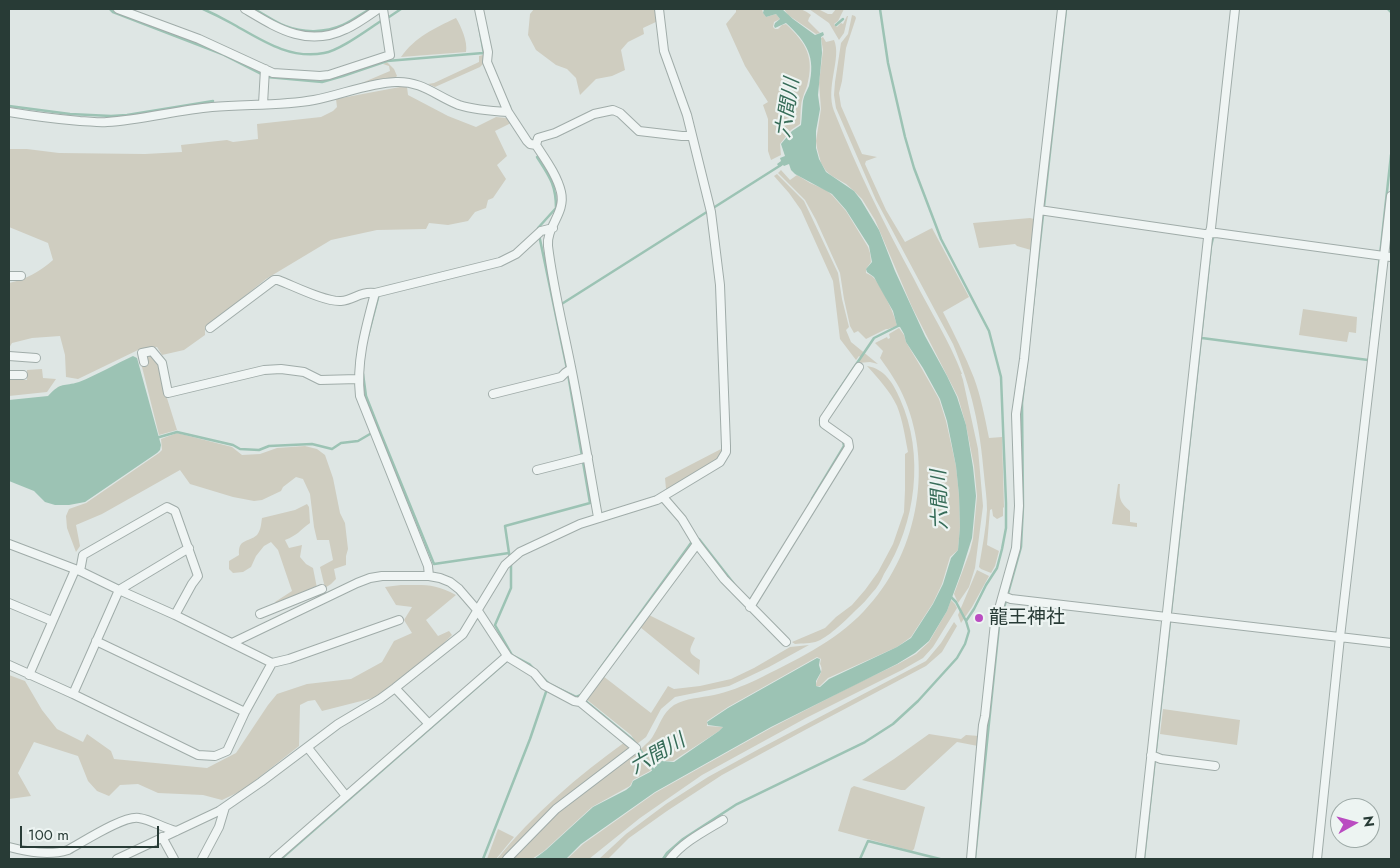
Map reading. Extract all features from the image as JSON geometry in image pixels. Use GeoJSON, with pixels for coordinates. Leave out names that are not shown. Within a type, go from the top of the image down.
{"type":"FeatureCollection","features":[{"type":"Feature","properties":{"kind":"street"},"geometry":{"type":"LineString","coordinates":[[118,9],[206,42],[264,74],[320,76],[329,76],[390,55],[383,9]]}},
{"type":"Feature","properties":{"kind":"street"},"geometry":{"type":"LineString","coordinates":[[245,9],[279,29],[291,33],[314,36],[326,35],[346,29],[378,9]]}},
{"type":"Feature","properties":{"kind":"street"},"geometry":{"type":"LineString","coordinates":[[479,9],[489,68],[508,112],[527,141],[530,144],[536,145]]}},
{"type":"Feature","properties":{"kind":"street"},"geometry":{"type":"LineString","coordinates":[[117,859],[225,807],[262,782],[338,724],[395,688],[463,634],[505,565],[525,549],[598,517],[663,497],[720,462],[726,452],[720,285],[710,209],[682,97],[664,51],[659,9]]}},
{"type":"Feature","properties":{"kind":"street"},"geometry":{"type":"LineString","coordinates":[[971,859],[983,725],[995,623],[1006,597],[1016,548],[1019,506],[1016,414],[1042,211],[1062,9]]}},
{"type":"Feature","properties":{"kind":"street"},"geometry":{"type":"LineString","coordinates":[[1140,859],[1170,617],[1209,233],[1220,154],[1235,9]]}},
{"type":"Feature","properties":{"kind":"street"},"geometry":{"type":"LineString","coordinates":[[263,104],[264,74]]}},
{"type":"Feature","properties":{"kind":"street"},"geometry":{"type":"LineString","coordinates":[[9,112],[105,122],[142,119],[210,107],[289,103],[390,82],[410,82],[472,109],[508,112]]}},
{"type":"Feature","properties":{"kind":"street"},"geometry":{"type":"LineString","coordinates":[[598,517],[584,458],[568,370],[548,240],[562,206],[562,193],[536,145],[538,138],[555,134],[594,114],[613,110],[620,112],[638,131],[692,136]]}},
{"type":"Feature","properties":{"kind":"street"},"geometry":{"type":"LineString","coordinates":[[1317,859],[1338,636],[1391,196]]}},
{"type":"Feature","properties":{"kind":"street"},"geometry":{"type":"LineString","coordinates":[[1042,211],[1384,255]]}},
{"type":"Feature","properties":{"kind":"street"},"geometry":{"type":"LineString","coordinates":[[210,328],[274,280],[330,300],[342,301],[368,292],[375,294],[500,262],[516,254],[539,233],[552,228]]}},
{"type":"Feature","properties":{"kind":"street"},"geometry":{"type":"LineString","coordinates":[[9,276],[21,276]]}},
{"type":"Feature","properties":{"kind":"street"},"geometry":{"type":"LineString","coordinates":[[375,294],[364,336],[358,379],[360,396],[428,566],[429,576]]}},
{"type":"Feature","properties":{"kind":"street"},"geometry":{"type":"LineString","coordinates":[[144,362],[142,353],[152,350],[162,362],[168,393],[264,370],[281,369],[304,372],[320,380],[358,379]]}},
{"type":"Feature","properties":{"kind":"street"},"geometry":{"type":"LineString","coordinates":[[9,356],[36,358]]}},
{"type":"Feature","properties":{"kind":"street"},"geometry":{"type":"LineString","coordinates":[[750,607],[849,447],[848,441],[824,424],[824,419],[858,366]]}},
{"type":"Feature","properties":{"kind":"street"},"geometry":{"type":"LineString","coordinates":[[493,394],[561,377],[568,370]]}},
{"type":"Feature","properties":{"kind":"street"},"geometry":{"type":"LineString","coordinates":[[9,375],[23,375]]}},
{"type":"Feature","properties":{"kind":"street"},"geometry":{"type":"LineString","coordinates":[[537,470],[584,458]]}},
{"type":"Feature","properties":{"kind":"street"},"geometry":{"type":"LineString","coordinates":[[663,497],[682,519],[696,542],[724,579],[786,642]]}},
{"type":"Feature","properties":{"kind":"street"},"geometry":{"type":"LineString","coordinates":[[29,674],[52,621],[78,570],[83,555],[167,507],[176,511],[198,576],[175,615]]}},
{"type":"Feature","properties":{"kind":"street"},"geometry":{"type":"LineString","coordinates":[[232,643],[370,578],[382,576],[429,576],[450,582],[459,589],[478,611],[509,658],[534,673],[544,685],[574,701],[582,700],[696,542]]}},
{"type":"Feature","properties":{"kind":"street"},"geometry":{"type":"LineString","coordinates":[[9,544],[78,570],[272,663],[289,659],[400,620]]}},
{"type":"Feature","properties":{"kind":"street"},"geometry":{"type":"LineString","coordinates":[[73,694],[119,590],[189,548]]}},
{"type":"Feature","properties":{"kind":"street"},"geometry":{"type":"LineString","coordinates":[[260,614],[322,589]]}},
{"type":"Feature","properties":{"kind":"street"},"geometry":{"type":"LineString","coordinates":[[1006,597],[1391,643]]}},
{"type":"Feature","properties":{"kind":"street"},"geometry":{"type":"LineString","coordinates":[[9,603],[52,621]]}},
{"type":"Feature","properties":{"kind":"street"},"geometry":{"type":"LineString","coordinates":[[96,641],[245,712]]}},
{"type":"Feature","properties":{"kind":"street"},"geometry":{"type":"LineString","coordinates":[[274,859],[292,849],[346,796],[509,658]]}},
{"type":"Feature","properties":{"kind":"street"},"geometry":{"type":"LineString","coordinates":[[9,665],[198,755],[216,756],[227,751],[245,712],[272,663]]}},
{"type":"Feature","properties":{"kind":"street"},"geometry":{"type":"LineString","coordinates":[[395,688],[429,724]]}},
{"type":"Feature","properties":{"kind":"street"},"geometry":{"type":"LineString","coordinates":[[507,859],[556,809],[636,748],[582,700]]}},
{"type":"Feature","properties":{"kind":"street"},"geometry":{"type":"LineString","coordinates":[[308,748],[346,796]]}},
{"type":"Feature","properties":{"kind":"street"},"geometry":{"type":"LineString","coordinates":[[1154,756],[1215,766]]}},
{"type":"Feature","properties":{"kind":"street"},"geometry":{"type":"LineString","coordinates":[[202,859],[219,827],[225,807]]}},
{"type":"Feature","properties":{"kind":"street"},"geometry":{"type":"LineString","coordinates":[[9,847],[51,853],[61,852],[120,822],[135,817],[176,831]]}},
{"type":"Feature","properties":{"kind":"street"},"geometry":{"type":"LineString","coordinates":[[670,859],[690,842],[723,820]]}},
{"type":"Feature","properties":{"kind":"street"},"geometry":{"type":"LineString","coordinates":[[162,837],[174,859]]}},
{"type":"Feature","properties":{"kind":"street"},"geometry":{"type":"LineString","coordinates":[[17,859],[20,850]]}},
{"type":"Feature","properties":{"kind":"shaded area"},"geometry":{"type":"Polygon","coordinates":[[[534,9],[656,9],[658,21],[643,28],[644,34],[628,42],[621,50],[625,70],[612,76],[596,79],[580,95],[576,78],[567,69],[556,65],[536,50],[528,35],[530,14],[534,9]]]}},
{"type":"Feature","properties":{"kind":"shaded area"},"geometry":{"type":"Polygon","coordinates":[[[736,9],[762,9],[766,17],[776,14],[780,19],[774,22],[773,27],[778,29],[786,24],[804,44],[809,59],[809,76],[801,103],[800,124],[791,130],[780,144],[781,155],[771,160],[768,151],[768,119],[763,105],[768,102],[745,66],[726,24],[736,12],[736,9]]]}},
{"type":"Feature","properties":{"kind":"shaded area"},"geometry":{"type":"Polygon","coordinates":[[[764,9],[782,9],[815,35],[823,32],[824,35],[821,37],[822,53],[818,95],[820,109],[816,131],[816,148],[819,159],[826,172],[854,191],[879,230],[895,271],[925,336],[957,397],[966,425],[973,467],[976,496],[972,538],[947,611],[929,641],[915,653],[897,664],[771,727],[655,792],[581,844],[566,859],[534,859],[593,807],[626,790],[633,781],[650,772],[657,764],[662,761],[674,762],[719,731],[723,727],[708,725],[707,722],[728,708],[817,658],[820,659],[821,672],[816,681],[816,686],[820,687],[829,679],[897,647],[911,638],[933,604],[943,584],[951,558],[958,550],[960,527],[959,495],[956,466],[947,421],[940,399],[906,342],[900,327],[897,326],[893,311],[874,277],[867,272],[866,269],[872,262],[869,246],[846,210],[832,194],[795,174],[789,164],[779,167],[777,164],[781,161],[780,158],[785,156],[781,144],[792,131],[801,125],[803,101],[809,86],[811,67],[808,51],[799,37],[786,23],[775,28],[775,23],[780,19],[776,14],[766,17],[763,13],[764,9]]]}},
{"type":"Feature","properties":{"kind":"shaded area"},"geometry":{"type":"Polygon","coordinates":[[[784,9],[798,9],[807,12],[811,15],[808,21],[820,33],[816,34],[788,15],[784,9]]]}},
{"type":"Feature","properties":{"kind":"shaded area"},"geometry":{"type":"Polygon","coordinates":[[[809,9],[818,9],[832,14],[836,9],[844,9],[838,21],[834,24],[837,27],[841,23],[843,24],[848,16],[844,33],[839,40],[829,23],[809,9]]]}},
{"type":"Feature","properties":{"kind":"shaded area"},"geometry":{"type":"Polygon","coordinates":[[[852,15],[856,18],[846,48],[839,93],[841,106],[862,154],[877,157],[866,161],[865,164],[886,210],[905,242],[932,228],[969,297],[943,312],[974,378],[989,438],[1002,437],[1004,507],[1003,516],[997,519],[993,516],[992,509],[990,510],[987,545],[999,551],[991,573],[979,567],[986,524],[987,501],[977,424],[965,377],[953,344],[876,200],[836,108],[835,82],[841,43],[848,34],[852,15]]]}},
{"type":"Feature","properties":{"kind":"shaded area"},"geometry":{"type":"Polygon","coordinates":[[[456,18],[465,39],[466,52],[401,57],[413,44],[433,29],[456,18]]]}},
{"type":"Feature","properties":{"kind":"shaded area"},"geometry":{"type":"Polygon","coordinates":[[[823,37],[826,42],[834,40],[836,47],[831,92],[834,111],[843,133],[882,217],[945,337],[962,374],[978,449],[983,506],[975,568],[969,587],[958,603],[954,594],[973,539],[977,496],[974,466],[966,425],[958,397],[912,307],[875,220],[862,199],[846,184],[826,171],[821,163],[816,141],[821,109],[819,83],[823,50],[821,38],[823,37]]]}},
{"type":"Feature","properties":{"kind":"shaded area"},"geometry":{"type":"Polygon","coordinates":[[[483,55],[484,63],[480,67],[435,87],[428,84],[479,62],[479,56],[483,55]]]}},
{"type":"Feature","properties":{"kind":"shaded area"},"geometry":{"type":"Polygon","coordinates":[[[387,62],[394,69],[397,76],[395,78],[357,85],[390,71],[389,66],[383,64],[387,62]]]}},
{"type":"Feature","properties":{"kind":"shaded area"},"geometry":{"type":"Polygon","coordinates":[[[407,87],[408,95],[448,116],[476,127],[496,117],[507,118],[511,123],[495,131],[507,156],[497,165],[506,179],[493,198],[488,200],[486,208],[475,212],[468,221],[448,225],[429,223],[426,229],[377,230],[331,240],[266,279],[205,328],[205,335],[184,350],[162,355],[157,347],[138,350],[78,379],[66,377],[65,355],[60,336],[32,338],[12,343],[9,348],[9,283],[21,280],[53,260],[48,243],[9,227],[9,149],[59,153],[145,154],[182,152],[181,145],[258,139],[257,124],[321,117],[337,107],[336,99],[407,87]]]}},
{"type":"Feature","properties":{"kind":"shaded area"},"geometry":{"type":"Polygon","coordinates":[[[781,170],[790,180],[797,175],[826,190],[846,211],[870,253],[871,262],[866,269],[866,273],[873,277],[880,286],[891,308],[897,326],[866,339],[858,331],[854,333],[850,326],[840,273],[805,200],[778,173],[781,170]]]}},
{"type":"Feature","properties":{"kind":"shaded area"},"geometry":{"type":"Polygon","coordinates":[[[777,174],[804,201],[838,273],[849,327],[846,330],[851,342],[878,364],[870,362],[858,363],[861,358],[859,356],[856,360],[840,339],[833,281],[801,210],[774,176],[777,174]]]}},
{"type":"Feature","properties":{"kind":"shaded area"},"geometry":{"type":"Polygon","coordinates":[[[1034,219],[1031,250],[1015,244],[979,248],[973,223],[1034,219]]]}},
{"type":"Feature","properties":{"kind":"shaded area"},"geometry":{"type":"Polygon","coordinates":[[[1303,309],[1357,317],[1356,333],[1349,332],[1347,342],[1299,335],[1303,309]]]}},
{"type":"Feature","properties":{"kind":"shaded area"},"geometry":{"type":"Polygon","coordinates":[[[899,328],[939,399],[956,466],[959,495],[960,527],[958,550],[950,557],[942,584],[933,603],[911,637],[897,647],[828,678],[820,686],[816,686],[821,672],[821,659],[817,657],[728,707],[707,721],[707,726],[723,727],[673,761],[656,763],[650,771],[633,780],[630,786],[592,807],[544,851],[532,859],[511,859],[572,800],[643,747],[674,705],[735,689],[799,658],[853,622],[882,589],[896,565],[907,539],[915,512],[918,483],[918,455],[914,427],[903,394],[880,358],[883,351],[875,343],[887,337],[888,339],[890,338],[889,334],[899,328]]]}},
{"type":"Feature","properties":{"kind":"shaded area"},"geometry":{"type":"Polygon","coordinates":[[[152,354],[158,362],[177,430],[159,435],[139,355],[152,354]]]}},
{"type":"Feature","properties":{"kind":"shaded area"},"geometry":{"type":"Polygon","coordinates":[[[133,356],[137,358],[161,445],[160,450],[85,502],[55,505],[45,502],[34,491],[9,481],[9,400],[48,396],[60,386],[79,382],[133,356]]]}},
{"type":"Feature","properties":{"kind":"shaded area"},"geometry":{"type":"Polygon","coordinates":[[[867,366],[879,370],[888,378],[900,399],[908,420],[913,443],[914,465],[910,511],[904,533],[895,554],[874,591],[838,627],[823,639],[815,642],[795,644],[792,642],[825,628],[852,605],[865,590],[878,572],[893,544],[904,512],[905,454],[908,452],[902,423],[897,406],[891,395],[867,366]]]}},
{"type":"Feature","properties":{"kind":"shaded area"},"geometry":{"type":"Polygon","coordinates":[[[42,369],[43,378],[56,379],[47,392],[9,396],[9,379],[27,380],[27,370],[42,369]]]}},
{"type":"Feature","properties":{"kind":"shaded area"},"geometry":{"type":"Polygon","coordinates":[[[177,433],[232,447],[242,455],[260,454],[277,448],[305,446],[317,449],[325,455],[333,478],[340,513],[345,523],[348,549],[346,565],[334,569],[336,579],[325,588],[320,567],[333,560],[329,540],[317,540],[310,494],[303,479],[296,477],[283,487],[281,491],[262,500],[254,501],[233,497],[190,484],[180,470],[102,514],[76,525],[80,546],[76,552],[67,528],[66,516],[69,509],[86,503],[159,453],[162,450],[161,439],[177,433]]]}},
{"type":"Feature","properties":{"kind":"shaded area"},"geometry":{"type":"Polygon","coordinates":[[[723,448],[719,459],[666,489],[665,478],[723,448]]]}},
{"type":"Feature","properties":{"kind":"shaded area"},"geometry":{"type":"Polygon","coordinates":[[[1118,484],[1120,484],[1122,502],[1130,511],[1130,522],[1137,523],[1137,527],[1112,524],[1118,484]]]}},
{"type":"Feature","properties":{"kind":"shaded area"},"geometry":{"type":"Polygon","coordinates":[[[307,504],[309,507],[310,523],[296,535],[285,540],[289,548],[302,545],[300,557],[313,568],[317,588],[277,605],[275,602],[292,591],[278,550],[271,542],[264,546],[256,556],[251,567],[243,572],[233,573],[229,569],[229,561],[239,555],[242,543],[257,535],[262,518],[295,510],[307,504]]]}},
{"type":"Feature","properties":{"kind":"shaded area"},"geometry":{"type":"Polygon","coordinates":[[[977,570],[989,576],[961,623],[958,615],[977,570]]]}},
{"type":"Feature","properties":{"kind":"shaded area"},"geometry":{"type":"Polygon","coordinates":[[[401,585],[435,587],[456,595],[426,620],[438,636],[449,631],[452,635],[439,648],[377,697],[322,711],[315,700],[300,705],[299,746],[243,790],[222,800],[203,795],[158,793],[138,784],[120,785],[109,796],[97,791],[88,781],[78,756],[34,742],[18,773],[31,796],[9,799],[9,675],[25,681],[42,710],[57,729],[83,742],[87,734],[111,751],[114,759],[207,768],[236,753],[277,694],[307,684],[351,679],[382,662],[394,641],[412,633],[404,620],[412,607],[396,605],[385,587],[401,585]]]}},
{"type":"Feature","properties":{"kind":"shaded area"},"geometry":{"type":"Polygon","coordinates":[[[951,600],[957,608],[933,647],[923,658],[806,718],[702,775],[640,818],[589,859],[567,859],[583,844],[655,793],[771,728],[916,654],[929,642],[947,611],[951,600]]]}},
{"type":"Feature","properties":{"kind":"shaded area"},"geometry":{"type":"Polygon","coordinates":[[[649,615],[695,638],[690,651],[700,660],[699,675],[640,627],[649,615]]]}},
{"type":"Feature","properties":{"kind":"shaded area"},"geometry":{"type":"Polygon","coordinates":[[[954,622],[957,626],[942,652],[926,666],[722,775],[629,838],[608,859],[599,859],[626,834],[666,804],[708,777],[926,661],[941,643],[954,622]]]}},
{"type":"Feature","properties":{"kind":"shaded area"},"geometry":{"type":"Polygon","coordinates":[[[809,645],[729,686],[675,697],[661,709],[646,737],[637,744],[631,735],[586,699],[603,676],[651,713],[668,686],[674,689],[700,686],[731,679],[790,647],[809,645]]]}},
{"type":"Feature","properties":{"kind":"shaded area"},"geometry":{"type":"Polygon","coordinates":[[[1163,709],[1240,720],[1237,745],[1160,734],[1163,709]]]}},
{"type":"Feature","properties":{"kind":"shaded area"},"geometry":{"type":"Polygon","coordinates":[[[929,734],[961,739],[966,735],[979,736],[978,746],[957,742],[905,790],[862,780],[894,759],[929,734]]]}},
{"type":"Feature","properties":{"kind":"shaded area"},"geometry":{"type":"Polygon","coordinates":[[[625,742],[631,747],[591,777],[541,820],[504,859],[497,859],[511,842],[557,796],[625,742]]]}},
{"type":"Feature","properties":{"kind":"shaded area"},"geometry":{"type":"Polygon","coordinates":[[[854,786],[925,807],[912,851],[838,831],[851,788],[854,786]]]}},
{"type":"Feature","properties":{"kind":"shaded area"},"geometry":{"type":"Polygon","coordinates":[[[498,829],[514,837],[496,859],[487,859],[498,829]]]}},
{"type":"Feature","properties":{"kind":"waterway"},"geometry":{"type":"LineString","coordinates":[[110,9],[113,12],[222,54],[267,77],[322,82],[387,61],[483,53]]}},
{"type":"Feature","properties":{"kind":"waterway"},"geometry":{"type":"LineString","coordinates":[[203,9],[275,47],[299,54],[330,51],[353,40],[381,21]]}},
{"type":"Feature","properties":{"kind":"waterway"},"geometry":{"type":"LineString","coordinates":[[254,9],[285,26],[299,30],[314,31],[336,28],[350,22],[370,9]]}},
{"type":"Feature","properties":{"kind":"waterway"},"geometry":{"type":"LineString","coordinates":[[389,17],[401,9]]}},
{"type":"Feature","properties":{"kind":"waterway"},"geometry":{"type":"LineString","coordinates":[[880,9],[888,63],[914,168],[941,239],[989,331],[1001,377],[1006,528],[997,568],[966,621]]}},
{"type":"Feature","properties":{"kind":"waterway"},"geometry":{"type":"LineString","coordinates":[[975,858],[999,626],[1021,547],[1023,506],[1022,403],[1066,9]]}},
{"type":"Feature","properties":{"kind":"waterway"},"geometry":{"type":"LineString","coordinates":[[1388,9],[1391,12]]}},
{"type":"Feature","properties":{"kind":"waterway"},"geometry":{"type":"LineString","coordinates":[[836,25],[843,19]]}},
{"type":"Feature","properties":{"kind":"waterway"},"geometry":{"type":"LineString","coordinates":[[478,20],[484,54]]}},
{"type":"Feature","properties":{"kind":"waterway"},"geometry":{"type":"LineString","coordinates":[[9,106],[70,114],[111,116],[213,101]]}},
{"type":"Feature","properties":{"kind":"waterway"},"geometry":{"type":"LineString","coordinates":[[507,101],[510,107]]}},
{"type":"Feature","properties":{"kind":"waterway"},"geometry":{"type":"LineString","coordinates":[[1371,338],[1391,155]]}},
{"type":"Feature","properties":{"kind":"waterway"},"geometry":{"type":"LineString","coordinates":[[537,157],[548,175],[555,193],[556,208],[538,230],[567,369]]}},
{"type":"Feature","properties":{"kind":"waterway"},"geometry":{"type":"LineString","coordinates":[[560,305],[781,165]]}},
{"type":"Feature","properties":{"kind":"waterway"},"geometry":{"type":"LineString","coordinates":[[1144,859],[1213,238]]}},
{"type":"Feature","properties":{"kind":"waterway"},"geometry":{"type":"LineString","coordinates":[[368,336],[379,294]]}},
{"type":"Feature","properties":{"kind":"waterway"},"geometry":{"type":"LineString","coordinates":[[830,403],[874,338],[900,325]]}},
{"type":"Feature","properties":{"kind":"waterway"},"geometry":{"type":"LineString","coordinates":[[1202,338],[1368,360]]}},
{"type":"Feature","properties":{"kind":"waterway"},"geometry":{"type":"LineString","coordinates":[[363,374],[366,396],[434,564],[509,553],[510,558]]}},
{"type":"Feature","properties":{"kind":"waterway"},"geometry":{"type":"LineString","coordinates":[[509,553],[505,526],[590,503],[568,374]]}},
{"type":"Feature","properties":{"kind":"waterway"},"geometry":{"type":"LineString","coordinates":[[822,416],[820,420],[821,426],[824,428]]}},
{"type":"Feature","properties":{"kind":"waterway"},"geometry":{"type":"LineString","coordinates":[[156,438],[177,432],[233,445],[240,449],[259,450],[269,446],[312,444],[332,449],[341,443],[358,441],[370,434]]}},
{"type":"Feature","properties":{"kind":"waterway"},"geometry":{"type":"LineString","coordinates":[[812,499],[844,446],[843,441]]}},
{"type":"Feature","properties":{"kind":"waterway"},"geometry":{"type":"LineString","coordinates":[[599,670],[691,543],[699,539],[738,589]]}},
{"type":"Feature","properties":{"kind":"waterway"},"geometry":{"type":"LineString","coordinates":[[511,563],[511,588],[495,625],[512,655],[529,664],[549,684],[576,697],[581,695]]}},
{"type":"Feature","properties":{"kind":"waterway"},"geometry":{"type":"LineString","coordinates":[[663,859],[683,839],[737,804],[865,742],[893,724],[918,701],[957,658],[965,644],[969,631],[966,621],[956,602],[950,596]]}},
{"type":"Feature","properties":{"kind":"waterway"},"geometry":{"type":"LineString","coordinates":[[281,859],[508,660]]}},
{"type":"Feature","properties":{"kind":"waterway"},"geometry":{"type":"LineString","coordinates":[[483,859],[530,739],[547,689]]}},
{"type":"Feature","properties":{"kind":"waterway","name":"六間川"},"geometry":{"type":"LineString","coordinates":[[583,699],[636,744]]}},
{"type":"Feature","properties":{"kind":"waterway","name":"六間川"},"geometry":{"type":"LineString","coordinates":[[639,748],[654,771]]}},
{"type":"Feature","properties":{"kind":"waterway"},"geometry":{"type":"LineString","coordinates":[[860,859],[868,841],[940,859]]}},
{"type":"Feature","properties":{"kind":"place","name":"龍王神社"},"geometry":{"type":"Point","coordinates":[979,618]}}]}
